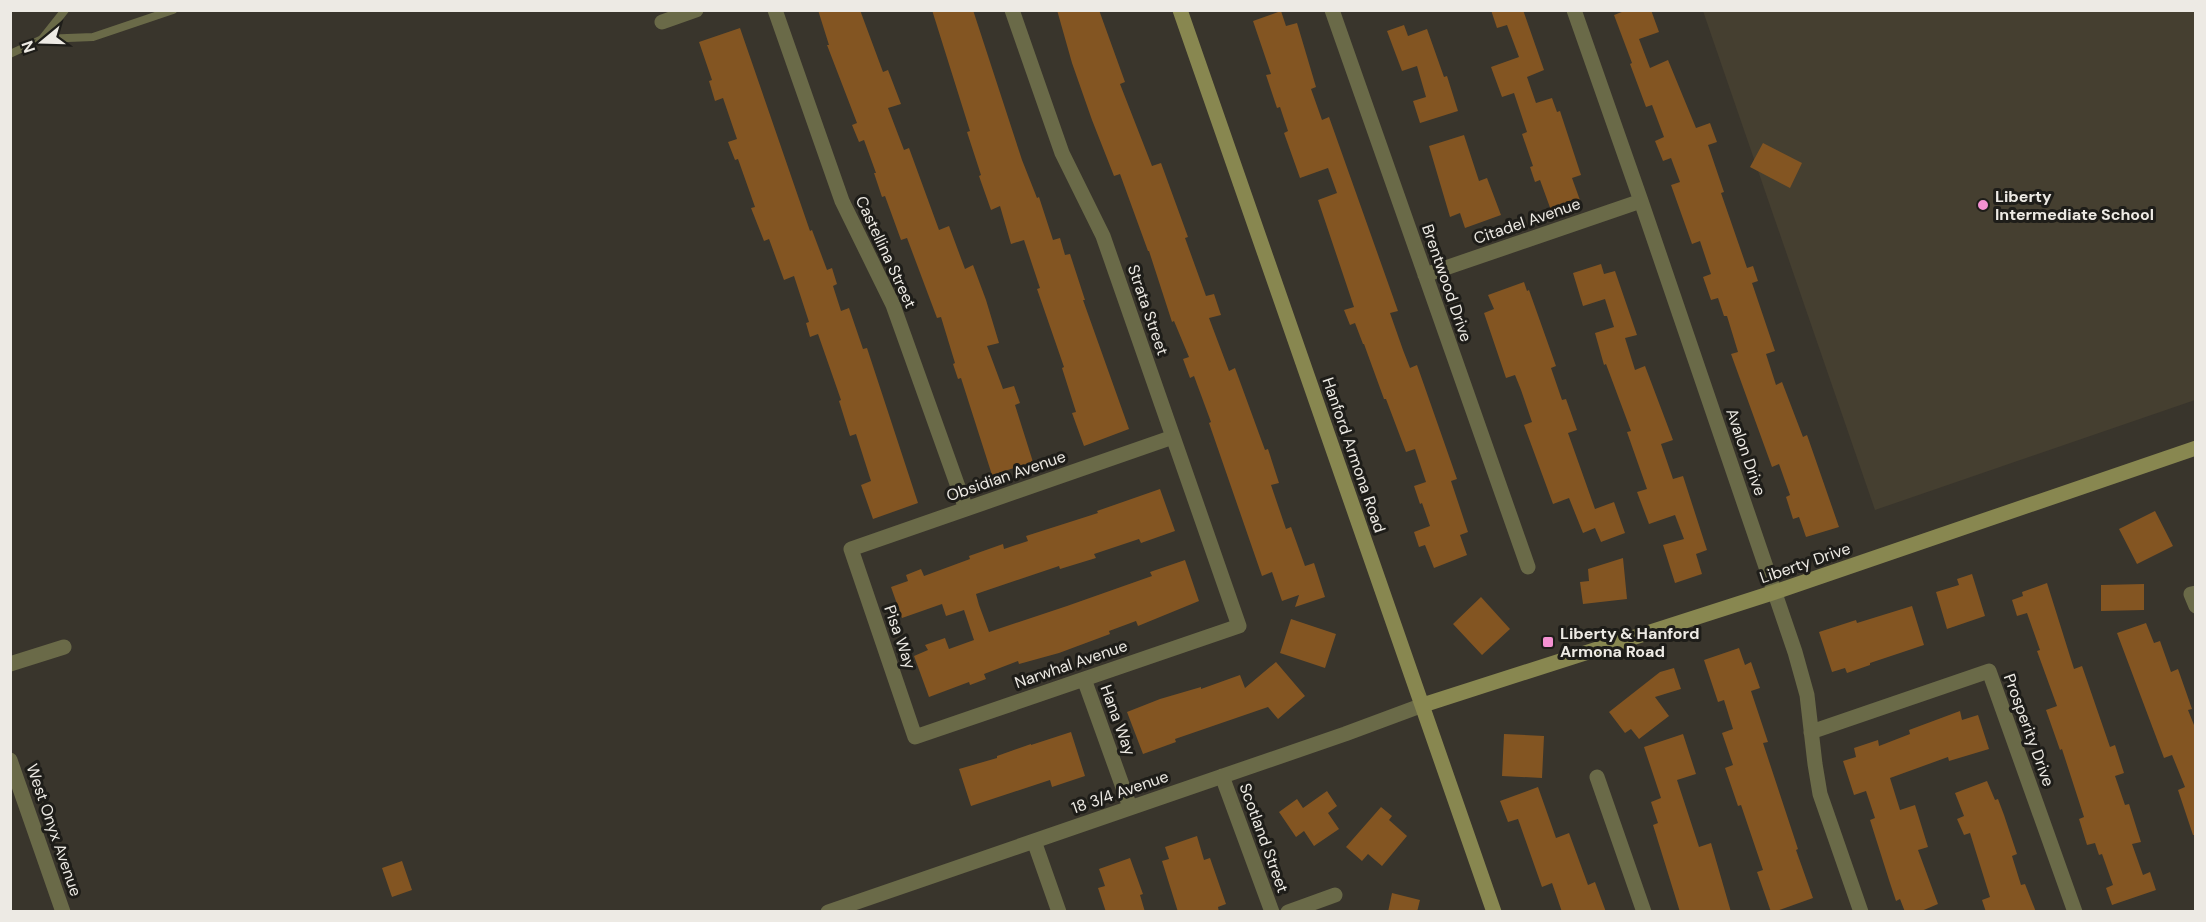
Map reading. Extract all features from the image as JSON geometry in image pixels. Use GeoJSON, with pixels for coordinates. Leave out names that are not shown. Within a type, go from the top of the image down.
{"type":"FeatureCollection","features":[{"type":"Feature","properties":{"kind":"main road","name":"Hanford Armona Road"},"geometry":{"type":"LineString","coordinates":[[1179,10],[1494,912]]}},
{"type":"Feature","properties":{"kind":"main road","name":"Liberty Drive"},"geometry":{"type":"LineString","coordinates":[[1423,705],[1775,592],[2196,448]]}},
{"type":"Feature","properties":{"kind":"street"},"geometry":{"type":"LineString","coordinates":[[662,22],[696,10]]}},
{"type":"Feature","properties":{"kind":"street","name":"Castellina Street"},"geometry":{"type":"LineString","coordinates":[[775,10],[842,201],[893,305],[966,509]]}},
{"type":"Feature","properties":{"kind":"street","name":"Strata Street"},"geometry":{"type":"LineString","coordinates":[[1012,10],[1062,153],[1103,236],[1239,626]]}},
{"type":"Feature","properties":{"kind":"street","name":"Brentwood Drive"},"geometry":{"type":"LineString","coordinates":[[1332,10],[1528,567]]}},
{"type":"Feature","properties":{"kind":"street","name":"Avalon Drive"},"geometry":{"type":"LineString","coordinates":[[1574,10],[1795,652],[1807,695],[1820,794],[1861,912]]}},
{"type":"Feature","properties":{"kind":"street","name":"Citadel Avenue"},"geometry":{"type":"LineString","coordinates":[[1425,275],[1641,201]]}},
{"type":"Feature","properties":{"kind":"street","name":"Obsidian Avenue"},"geometry":{"type":"LineString","coordinates":[[851,549],[1173,437]]}},
{"type":"Feature","properties":{"kind":"street","name":"Pisa Way"},"geometry":{"type":"LineString","coordinates":[[851,549],[915,737]]}},
{"type":"Feature","properties":{"kind":"street","name":"Narwhal Avenue"},"geometry":{"type":"LineString","coordinates":[[915,737],[1239,626]]}},
{"type":"Feature","properties":{"kind":"street"},"geometry":{"type":"LineString","coordinates":[[10,664],[64,647]]}},
{"type":"Feature","properties":{"kind":"street","name":"Prosperity Drive"},"geometry":{"type":"LineString","coordinates":[[1811,732],[1989,671],[2075,912]]}},
{"type":"Feature","properties":{"kind":"street","name":"Hana Way"},"geometry":{"type":"LineString","coordinates":[[1084,679],[1130,807]]}},
{"type":"Feature","properties":{"kind":"street","name":"18 3/4 Avenue"},"geometry":{"type":"LineString","coordinates":[[828,912],[1346,734],[1423,705]]}},
{"type":"Feature","properties":{"kind":"street","name":"West Onyx Avenue"},"geometry":{"type":"LineString","coordinates":[[10,760],[63,912]]}},
{"type":"Feature","properties":{"kind":"street","name":"Scotland Street"},"geometry":{"type":"LineString","coordinates":[[1222,776],[1272,912]]}},
{"type":"Feature","properties":{"kind":"street"},"geometry":{"type":"LineString","coordinates":[[1597,777],[1644,912]]}},
{"type":"Feature","properties":{"kind":"street"},"geometry":{"type":"LineString","coordinates":[[1034,841],[1059,912]]}},
{"type":"Feature","properties":{"kind":"street"},"geometry":{"type":"LineString","coordinates":[[1288,912],[1335,895]]}},
{"type":"Feature","properties":{"kind":"lane"},"geometry":{"type":"LineString","coordinates":[[42,39],[65,10]]}},
{"type":"Feature","properties":{"kind":"lane"},"geometry":{"type":"LineString","coordinates":[[10,54],[42,39],[93,37],[173,10]]}},
{"type":"Feature","properties":{"kind":"shaded area","name":"Liberty Intermediate School"},"geometry":{"type":"Polygon","coordinates":[[[1703,11],[2195,11],[2195,400],[1875,510],[1703,11]]]}},
{"type":"Feature","properties":{"kind":"building"},"geometry":{"type":"Polygon","coordinates":[[[818,10],[860,10],[883,72],[888,70],[901,104],[888,108],[904,150],[909,148],[939,230],[949,226],[965,269],[973,265],[999,343],[987,346],[1003,389],[1014,386],[1020,403],[1015,405],[1033,462],[992,475],[961,378],[958,379],[953,364],[955,363],[941,317],[937,318],[907,238],[901,240],[885,196],[882,197],[864,140],[859,142],[852,125],[857,123],[827,45],[829,45],[818,10]]]}},
{"type":"Feature","properties":{"kind":"building"},"geometry":{"type":"Polygon","coordinates":[[[932,10],[973,10],[1022,160],[1037,198],[1039,197],[1053,240],[1060,238],[1065,255],[1070,254],[1085,300],[1083,300],[1129,429],[1084,446],[1072,413],[1076,412],[1062,368],[1064,367],[1037,289],[1040,288],[1024,240],[1011,244],[1000,206],[991,210],[967,132],[970,131],[932,10]]]}},
{"type":"Feature","properties":{"kind":"building"},"geometry":{"type":"Polygon","coordinates":[[[1057,10],[1099,10],[1125,82],[1120,84],[1152,166],[1161,163],[1188,237],[1185,238],[1206,296],[1214,294],[1221,315],[1209,318],[1229,371],[1235,368],[1265,450],[1268,449],[1279,483],[1271,485],[1286,529],[1291,527],[1305,566],[1314,563],[1325,597],[1295,607],[1299,595],[1282,601],[1272,572],[1262,576],[1209,423],[1211,422],[1194,376],[1190,378],[1183,359],[1189,357],[1174,321],[1172,322],[1149,251],[1120,174],[1114,176],[1092,120],[1057,10]]]}},
{"type":"Feature","properties":{"kind":"building"},"geometry":{"type":"Polygon","coordinates":[[[1491,10],[1523,10],[1544,70],[1527,77],[1536,103],[1552,98],[1557,112],[1560,111],[1581,175],[1572,178],[1581,203],[1552,213],[1540,180],[1535,182],[1530,167],[1533,166],[1522,134],[1527,132],[1514,93],[1502,97],[1491,67],[1519,57],[1507,25],[1497,28],[1491,10]]]}},
{"type":"Feature","properties":{"kind":"building"},"geometry":{"type":"Polygon","coordinates":[[[1627,10],[1651,10],[1659,32],[1639,39],[1650,68],[1668,60],[1696,128],[1710,123],[1717,142],[1708,145],[1724,192],[1721,193],[1747,268],[1753,266],[1758,281],[1752,283],[1775,351],[1766,354],[1776,385],[1782,382],[1803,437],[1807,435],[1839,527],[1806,537],[1799,517],[1793,519],[1786,497],[1790,495],[1779,464],[1772,467],[1731,354],[1738,352],[1727,316],[1724,316],[1718,298],[1711,300],[1703,277],[1711,274],[1700,241],[1692,244],[1671,185],[1680,182],[1671,158],[1663,161],[1655,141],[1664,137],[1652,105],[1646,107],[1614,15],[1627,10]]]}},
{"type":"Feature","properties":{"kind":"building"},"geometry":{"type":"Polygon","coordinates":[[[1281,11],[1286,26],[1297,23],[1316,87],[1311,89],[1322,120],[1329,117],[1398,311],[1390,313],[1403,350],[1410,368],[1417,365],[1457,479],[1451,481],[1468,532],[1460,535],[1467,555],[1434,568],[1425,545],[1419,547],[1414,532],[1430,526],[1414,486],[1426,482],[1415,449],[1406,452],[1355,323],[1350,325],[1344,310],[1354,307],[1318,200],[1337,193],[1328,168],[1300,178],[1284,133],[1288,131],[1280,107],[1277,108],[1266,75],[1271,74],[1253,21],[1281,11]]]}},
{"type":"Feature","properties":{"kind":"building"},"geometry":{"type":"Polygon","coordinates":[[[1404,25],[1408,36],[1427,29],[1444,77],[1447,76],[1458,111],[1420,123],[1413,101],[1426,97],[1417,66],[1402,71],[1387,31],[1404,25]]]}},
{"type":"Feature","properties":{"kind":"building"},"geometry":{"type":"Polygon","coordinates":[[[740,28],[810,231],[812,230],[827,270],[832,268],[837,284],[833,286],[841,311],[849,308],[863,349],[867,348],[918,503],[873,519],[861,485],[871,481],[856,434],[850,436],[839,401],[841,400],[818,334],[810,337],[806,323],[809,322],[794,276],[784,280],[769,239],[764,241],[751,208],[755,207],[738,159],[735,160],[728,142],[737,139],[723,98],[715,101],[709,81],[712,80],[699,42],[740,28]]]}},
{"type":"Feature","properties":{"kind":"building"},"geometry":{"type":"Polygon","coordinates":[[[1464,135],[1479,181],[1487,178],[1501,215],[1465,228],[1460,213],[1450,217],[1429,146],[1464,135]]]}},
{"type":"Feature","properties":{"kind":"building"},"geometry":{"type":"Polygon","coordinates":[[[1763,143],[1802,163],[1790,188],[1750,167],[1763,143]]]}},
{"type":"Feature","properties":{"kind":"building"},"geometry":{"type":"Polygon","coordinates":[[[1601,264],[1604,274],[1615,271],[1637,335],[1625,338],[1635,370],[1645,366],[1673,440],[1661,444],[1673,479],[1683,476],[1707,550],[1696,554],[1702,574],[1675,583],[1663,545],[1684,539],[1675,515],[1649,524],[1637,492],[1647,489],[1627,432],[1631,431],[1606,364],[1604,365],[1595,333],[1614,327],[1605,299],[1583,306],[1573,273],[1601,264]]]}},
{"type":"Feature","properties":{"kind":"building"},"geometry":{"type":"Polygon","coordinates":[[[1524,282],[1527,291],[1529,290],[1556,366],[1551,368],[1562,400],[1566,399],[1577,430],[1568,433],[1595,509],[1614,502],[1625,533],[1601,542],[1595,528],[1583,533],[1569,498],[1553,504],[1524,425],[1532,422],[1521,390],[1515,375],[1506,378],[1484,313],[1494,309],[1488,295],[1524,282]]]}},
{"type":"Feature","properties":{"kind":"building"},"geometry":{"type":"Polygon","coordinates":[[[1160,489],[1175,531],[1141,543],[1139,539],[1094,554],[1096,558],[1060,569],[1059,566],[976,594],[979,605],[989,632],[1152,576],[1150,572],[1185,560],[1199,601],[1138,626],[1136,621],[1109,631],[1110,634],[1059,653],[1019,664],[1018,661],[984,674],[986,679],[970,685],[969,682],[929,697],[914,656],[928,650],[925,645],[945,638],[949,649],[974,640],[964,610],[946,616],[942,604],[902,618],[891,587],[908,581],[906,575],[921,569],[924,576],[970,559],[969,556],[1003,544],[1004,549],[1028,541],[1026,536],[1098,513],[1097,511],[1160,489]]]}},
{"type":"Feature","properties":{"kind":"building"},"geometry":{"type":"Polygon","coordinates":[[[2155,511],[2173,546],[2137,564],[2119,529],[2155,511]]]}},
{"type":"Feature","properties":{"kind":"building"},"geometry":{"type":"Polygon","coordinates":[[[1623,558],[1627,599],[1583,604],[1580,582],[1589,581],[1588,569],[1623,558]]]}},
{"type":"Feature","properties":{"kind":"building"},"geometry":{"type":"Polygon","coordinates":[[[1972,574],[1985,616],[1947,629],[1936,592],[1959,585],[1957,579],[1972,574]]]}},
{"type":"Feature","properties":{"kind":"building"},"geometry":{"type":"Polygon","coordinates":[[[2047,583],[2074,669],[2082,666],[2110,747],[2115,745],[2124,773],[2115,776],[2125,805],[2129,804],[2141,842],[2132,844],[2143,875],[2150,872],[2156,890],[2112,905],[2106,888],[2113,885],[2102,854],[2099,855],[2095,843],[2087,845],[2079,819],[2084,817],[2062,749],[2060,750],[2046,710],[2057,706],[2037,651],[2040,650],[2027,613],[2017,616],[2012,600],[2023,596],[2022,592],[2047,583]]]}},
{"type":"Feature","properties":{"kind":"building"},"geometry":{"type":"Polygon","coordinates":[[[2144,584],[2144,610],[2101,611],[2101,585],[2144,584]]]}},
{"type":"Feature","properties":{"kind":"building"},"geometry":{"type":"Polygon","coordinates":[[[1481,597],[1510,629],[1482,655],[1453,624],[1481,597]]]}},
{"type":"Feature","properties":{"kind":"building"},"geometry":{"type":"Polygon","coordinates":[[[1912,606],[1924,645],[1847,673],[1845,668],[1832,672],[1819,632],[1912,606]]]}},
{"type":"Feature","properties":{"kind":"building"},"geometry":{"type":"Polygon","coordinates":[[[1291,619],[1336,634],[1325,668],[1280,653],[1291,619]]]}},
{"type":"Feature","properties":{"kind":"building"},"geometry":{"type":"Polygon","coordinates":[[[2146,623],[2154,643],[2160,641],[2171,672],[2178,669],[2192,709],[2188,710],[2196,730],[2196,835],[2193,835],[2178,790],[2185,787],[2172,755],[2164,758],[2117,633],[2146,623]]]}},
{"type":"Feature","properties":{"kind":"building"},"geometry":{"type":"Polygon","coordinates":[[[1739,648],[1745,665],[1751,662],[1760,688],[1751,691],[1768,742],[1763,743],[1813,898],[1774,912],[1771,912],[1757,872],[1763,870],[1741,805],[1738,806],[1725,768],[1733,765],[1722,733],[1733,729],[1724,700],[1718,702],[1704,660],[1739,648]]]}},
{"type":"Feature","properties":{"kind":"building"},"geometry":{"type":"Polygon","coordinates":[[[1276,662],[1305,696],[1278,719],[1268,707],[1175,739],[1176,742],[1143,754],[1127,712],[1160,699],[1201,687],[1201,689],[1240,675],[1245,688],[1276,662]]]}},
{"type":"Feature","properties":{"kind":"building"},"geometry":{"type":"Polygon","coordinates":[[[1674,668],[1681,689],[1655,697],[1669,716],[1639,739],[1631,729],[1625,733],[1609,712],[1660,672],[1674,668]]]}},
{"type":"Feature","properties":{"kind":"building"},"geometry":{"type":"Polygon","coordinates":[[[1960,711],[1962,720],[1978,715],[1989,749],[1949,761],[1948,757],[1890,778],[1900,810],[1915,805],[1928,847],[1918,850],[1938,904],[1919,912],[1905,912],[1900,899],[1896,901],[1889,880],[1870,820],[1875,818],[1866,791],[1854,795],[1843,761],[1856,757],[1854,748],[1878,740],[1879,746],[1910,734],[1909,730],[1960,711]]]}},
{"type":"Feature","properties":{"kind":"building"},"geometry":{"type":"Polygon","coordinates":[[[1071,732],[1085,776],[1052,787],[1050,780],[971,806],[959,769],[1071,732]]]}},
{"type":"Feature","properties":{"kind":"building"},"geometry":{"type":"Polygon","coordinates":[[[1504,734],[1544,736],[1542,778],[1502,776],[1504,734]]]}},
{"type":"Feature","properties":{"kind":"building"},"geometry":{"type":"Polygon","coordinates":[[[1683,734],[1696,774],[1677,780],[1699,847],[1711,843],[1731,912],[1680,912],[1653,825],[1658,823],[1651,802],[1661,798],[1644,747],[1683,734]]]}},
{"type":"Feature","properties":{"kind":"building"},"geometry":{"type":"Polygon","coordinates":[[[1987,781],[1995,800],[1998,799],[2017,854],[2012,856],[2021,885],[2025,884],[2036,912],[1986,912],[1982,900],[1990,897],[1970,833],[1964,835],[1957,819],[1964,816],[1955,793],[1987,781]]]}},
{"type":"Feature","properties":{"kind":"building"},"geometry":{"type":"Polygon","coordinates":[[[1538,787],[1556,838],[1569,833],[1588,885],[1595,882],[1606,912],[1562,912],[1552,883],[1542,887],[1518,819],[1508,822],[1500,801],[1538,787]]]}},
{"type":"Feature","properties":{"kind":"building"},"geometry":{"type":"Polygon","coordinates":[[[1327,791],[1337,806],[1328,813],[1339,829],[1314,846],[1304,831],[1296,837],[1279,812],[1297,799],[1303,808],[1327,791]]]}},
{"type":"Feature","properties":{"kind":"building"},"geometry":{"type":"Polygon","coordinates":[[[1381,807],[1392,816],[1389,820],[1407,836],[1382,866],[1368,854],[1362,861],[1346,847],[1381,807]]]}},
{"type":"Feature","properties":{"kind":"building"},"geometry":{"type":"Polygon","coordinates":[[[1197,836],[1204,860],[1210,858],[1226,904],[1218,907],[1219,912],[1178,912],[1162,861],[1169,859],[1165,847],[1197,836]]]}},
{"type":"Feature","properties":{"kind":"building"},"geometry":{"type":"Polygon","coordinates":[[[1130,858],[1143,894],[1140,895],[1145,912],[1106,912],[1098,888],[1105,886],[1099,869],[1130,858]]]}},
{"type":"Feature","properties":{"kind":"building"},"geometry":{"type":"Polygon","coordinates":[[[402,861],[412,890],[392,897],[382,868],[402,861]]]}},
{"type":"Feature","properties":{"kind":"building"},"geometry":{"type":"Polygon","coordinates":[[[1392,893],[1420,900],[1417,912],[1388,912],[1392,893]]]}},
{"type":"Feature","properties":{"kind":"place","name":"Liberty Intermediate School"},"geometry":{"type":"Point","coordinates":[1983,205]}},
{"type":"Feature","properties":{"kind":"place","name":"Liberty & Hanford Armona Road"},"geometry":{"type":"Point","coordinates":[1548,642]}}]}
